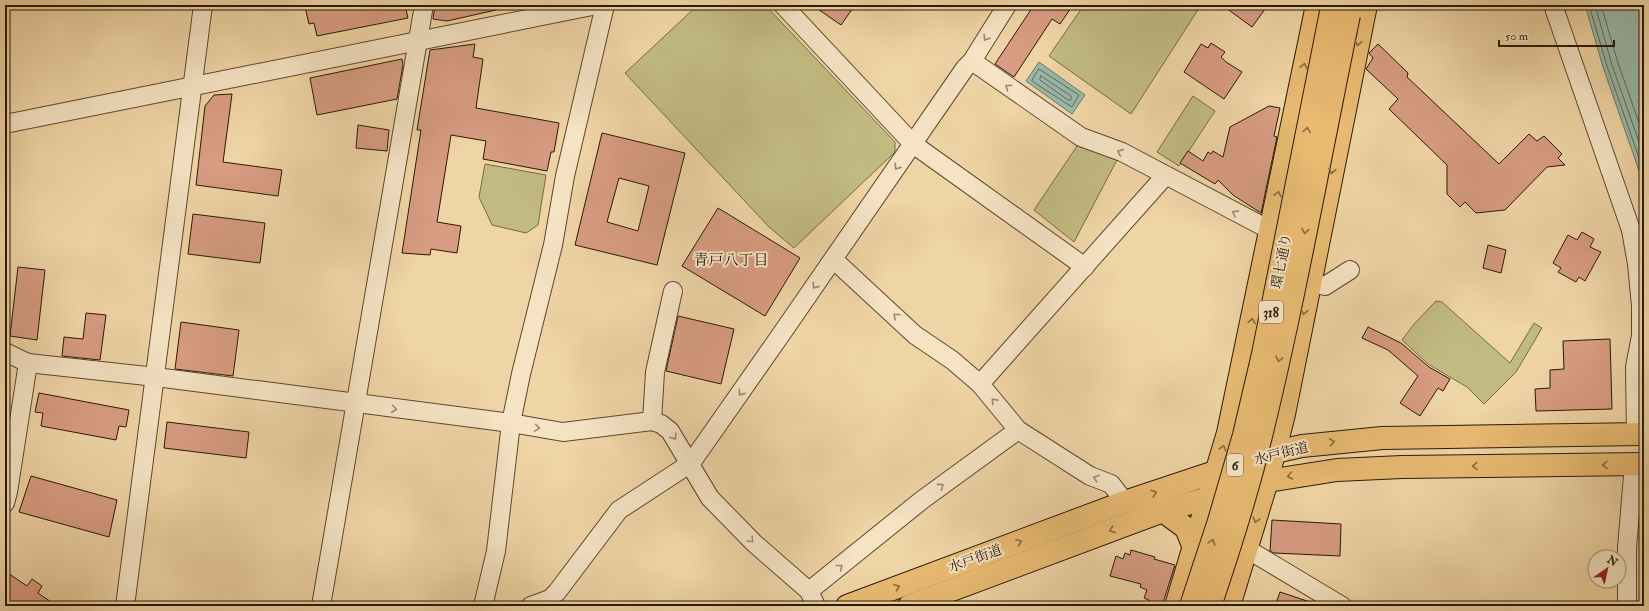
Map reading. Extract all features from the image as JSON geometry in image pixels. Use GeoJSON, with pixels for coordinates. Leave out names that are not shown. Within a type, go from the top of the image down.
{"type":"FeatureCollection","features":[{"type":"Feature","properties":{"kind":"main road"},"geometry":{"type":"LineString","coordinates":[[1176,606],[1228,433],[1270,230],[1341,8]]}},
{"type":"Feature","properties":{"kind":"main road"},"geometry":{"type":"LineString","coordinates":[[1231,598],[1275,452],[1310,283],[1341,8]]}},
{"type":"Feature","properties":{"kind":"main road","name":"環七通り"},"geometry":{"type":"LineString","coordinates":[[1191,606],[1219,521],[1254,391],[1341,8]]}},
{"type":"Feature","properties":{"kind":"main road","name":"環七通り"},"geometry":{"type":"LineString","coordinates":[[1210,606],[1236,527],[1261,438],[1280,356],[1341,8]]}},
{"type":"Feature","properties":{"kind":"main road"},"geometry":{"type":"LineString","coordinates":[[1243,364],[1246,390],[1274,397],[1279,394],[1291,380]]}},
{"type":"Feature","properties":{"kind":"main road","name":"水戸街道"},"geometry":{"type":"LineString","coordinates":[[847,606],[1125,502],[1275,452],[1302,446],[1382,438],[1640,434]]}},
{"type":"Feature","properties":{"kind":"main road","name":"水戸街道"},"geometry":{"type":"LineString","coordinates":[[908,606],[1163,511],[1267,480],[1337,470],[1402,466],[1639,464]]}},
{"type":"Feature","properties":{"kind":"main road"},"geometry":{"type":"LineString","coordinates":[[1163,511],[1186,528],[1194,548]]}},
{"type":"Feature","properties":{"kind":"main road"},"geometry":{"type":"LineString","coordinates":[[1186,576],[1195,569],[1204,569],[1224,575],[1231,598]]}},
{"type":"Feature","properties":{"kind":"street"},"geometry":{"type":"LineString","coordinates":[[125,606],[156,377],[203,5]]}},
{"type":"Feature","properties":{"kind":"street"},"geometry":{"type":"LineString","coordinates":[[321,606],[424,5]]}},
{"type":"Feature","properties":{"kind":"street"},"geometry":{"type":"LineString","coordinates":[[5,124],[597,5]]}},
{"type":"Feature","properties":{"kind":"street"},"geometry":{"type":"LineString","coordinates":[[483,606],[496,552],[511,423],[521,374],[553,245],[565,176],[605,5]]}},
{"type":"Feature","properties":{"kind":"street"},"geometry":{"type":"LineString","coordinates":[[783,5],[913,144],[1086,267]]}},
{"type":"Feature","properties":{"kind":"street"},"geometry":{"type":"LineString","coordinates":[[531,606],[551,602],[619,510],[690,463],[834,260],[965,68],[972,61],[1008,5]]}},
{"type":"Feature","properties":{"kind":"street"},"geometry":{"type":"LineString","coordinates":[[1553,5],[1630,230],[1637,264],[1641,336],[1636,367],[1640,434]]}},
{"type":"Feature","properties":{"kind":"street"},"geometry":{"type":"LineString","coordinates":[[972,61],[1081,137],[1122,152],[1270,230]]}},
{"type":"Feature","properties":{"kind":"street"},"geometry":{"type":"LineString","coordinates":[[980,384],[1086,267],[1165,176]]}},
{"type":"Feature","properties":{"kind":"street"},"geometry":{"type":"LineString","coordinates":[[834,260],[915,334],[952,360],[980,384],[1018,430],[1090,476],[1111,484],[1125,502]]}},
{"type":"Feature","properties":{"kind":"street"},"geometry":{"type":"LineString","coordinates":[[1310,283],[1325,286],[1350,270]]}},
{"type":"Feature","properties":{"kind":"street"},"geometry":{"type":"LineString","coordinates":[[652,421],[655,372],[673,291]]}},
{"type":"Feature","properties":{"kind":"street"},"geometry":{"type":"LineString","coordinates":[[5,352],[28,363],[156,377],[511,423],[563,432],[652,421],[661,424],[670,431],[710,498],[754,543],[813,599],[922,500],[1018,430]]}},
{"type":"Feature","properties":{"kind":"street"},"geometry":{"type":"LineString","coordinates":[[5,503],[28,363]]}},
{"type":"Feature","properties":{"kind":"street"},"geometry":{"type":"LineString","coordinates":[[1627,606],[1627,548],[1639,464]]}},
{"type":"Feature","properties":{"kind":"street"},"geometry":{"type":"LineString","coordinates":[[1247,549],[1342,606]]}},
{"type":"Feature","properties":{"kind":"shaded area"},"geometry":{"type":"Polygon","coordinates":[[[698,5],[765,5],[895,142],[895,152],[794,248],[769,227],[625,73],[698,5]]]}},
{"type":"Feature","properties":{"kind":"shaded area"},"geometry":{"type":"Polygon","coordinates":[[[1084,5],[1201,5],[1131,114],[1049,56],[1084,5]]]}},
{"type":"Feature","properties":{"kind":"shaded area"},"geometry":{"type":"Polygon","coordinates":[[[1193,96],[1215,111],[1179,166],[1157,152],[1193,96]]]}},
{"type":"Feature","properties":{"kind":"shaded area"},"geometry":{"type":"Polygon","coordinates":[[[1079,143],[1117,160],[1074,242],[1034,210],[1079,143]]]}},
{"type":"Feature","properties":{"kind":"shaded area"},"geometry":{"type":"Polygon","coordinates":[[[485,164],[546,175],[538,225],[526,233],[492,225],[479,197],[485,164]]]}},
{"type":"Feature","properties":{"kind":"shaded area"},"geometry":{"type":"Polygon","coordinates":[[[1436,301],[1442,302],[1510,363],[1534,323],[1542,328],[1516,372],[1484,404],[1467,387],[1428,364],[1402,340],[1414,324],[1436,301]]]}},
{"type":"Feature","properties":{"kind":"water"},"geometry":{"type":"Polygon","coordinates":[[[1585,5],[1644,5],[1644,185],[1603,67],[1585,5]]]}},
{"type":"Feature","properties":{"kind":"water"},"geometry":{"type":"Polygon","coordinates":[[[1039,62],[1085,95],[1072,114],[1026,81],[1039,62]]]}},
{"type":"Feature","properties":{"kind":"building"},"geometry":{"type":"Polygon","coordinates":[[[317,5],[405,5],[408,18],[317,36],[314,23],[309,24],[305,7],[317,5]]]}},
{"type":"Feature","properties":{"kind":"building"},"geometry":{"type":"Polygon","coordinates":[[[435,5],[495,5],[496,10],[447,21],[433,19],[435,5]]]}},
{"type":"Feature","properties":{"kind":"building"},"geometry":{"type":"Polygon","coordinates":[[[812,5],[855,5],[841,25],[812,5]]]}},
{"type":"Feature","properties":{"kind":"building"},"geometry":{"type":"Polygon","coordinates":[[[1034,5],[1073,5],[1060,24],[1052,19],[1014,77],[995,64],[1034,5]]]}},
{"type":"Feature","properties":{"kind":"building"},"geometry":{"type":"Polygon","coordinates":[[[1222,5],[1268,5],[1252,27],[1222,5]]]}},
{"type":"Feature","properties":{"kind":"building"},"geometry":{"type":"Polygon","coordinates":[[[1211,43],[1225,52],[1221,57],[1226,62],[1242,72],[1224,99],[1184,72],[1201,44],[1208,48],[1211,43]]]}},
{"type":"Feature","properties":{"kind":"building"},"geometry":{"type":"Polygon","coordinates":[[[475,44],[473,57],[483,59],[476,108],[559,123],[554,152],[551,152],[547,171],[483,159],[486,141],[451,135],[437,222],[461,226],[457,253],[431,249],[430,255],[402,253],[421,130],[417,130],[430,50],[475,44]]]}},
{"type":"Feature","properties":{"kind":"building"},"geometry":{"type":"Polygon","coordinates":[[[1378,44],[1408,73],[1407,77],[1499,164],[1529,134],[1537,141],[1544,136],[1562,154],[1558,158],[1565,165],[1547,167],[1505,210],[1476,213],[1465,202],[1460,207],[1447,194],[1447,165],[1389,109],[1398,99],[1366,69],[1373,58],[1369,53],[1378,44]]]}},
{"type":"Feature","properties":{"kind":"building"},"geometry":{"type":"Polygon","coordinates":[[[402,59],[403,65],[397,99],[317,115],[310,78],[402,59]]]}},
{"type":"Feature","properties":{"kind":"building"},"geometry":{"type":"Polygon","coordinates":[[[232,94],[223,162],[282,170],[278,196],[196,185],[205,106],[214,95],[232,94]]]}},
{"type":"Feature","properties":{"kind":"building"},"geometry":{"type":"Polygon","coordinates":[[[1269,106],[1280,108],[1274,136],[1277,137],[1261,213],[1233,195],[1218,180],[1215,184],[1180,163],[1188,151],[1203,161],[1208,152],[1211,154],[1213,151],[1223,157],[1230,127],[1269,106]]]}},
{"type":"Feature","properties":{"kind":"building"},"geometry":{"type":"Polygon","coordinates":[[[358,125],[389,130],[387,151],[356,148],[358,125]]]}},
{"type":"Feature","properties":{"kind":"building"},"geometry":{"type":"Polygon","coordinates":[[[602,133],[685,153],[657,265],[575,245],[602,133]],[[619,178],[607,222],[638,231],[649,186],[619,178]]]}},
{"type":"Feature","properties":{"kind":"building"},"geometry":{"type":"Polygon","coordinates":[[[718,208],[800,258],[765,316],[682,266],[718,208]]]}},
{"type":"Feature","properties":{"kind":"building"},"geometry":{"type":"Polygon","coordinates":[[[193,214],[265,223],[260,263],[188,254],[193,214]]]}},
{"type":"Feature","properties":{"kind":"building"},"geometry":{"type":"Polygon","coordinates":[[[1582,232],[1594,239],[1590,247],[1601,252],[1585,281],[1579,277],[1576,282],[1558,272],[1561,268],[1553,263],[1568,235],[1577,240],[1582,232]]]}},
{"type":"Feature","properties":{"kind":"building"},"geometry":{"type":"Polygon","coordinates":[[[1488,245],[1506,250],[1501,273],[1483,268],[1488,245]]]}},
{"type":"Feature","properties":{"kind":"building"},"geometry":{"type":"Polygon","coordinates":[[[18,267],[45,270],[37,340],[10,336],[18,267]]]}},
{"type":"Feature","properties":{"kind":"building"},"geometry":{"type":"Polygon","coordinates":[[[86,313],[106,315],[100,360],[62,356],[64,337],[83,339],[86,313]]]}},
{"type":"Feature","properties":{"kind":"building"},"geometry":{"type":"Polygon","coordinates":[[[678,316],[734,329],[721,384],[666,371],[678,316]]]}},
{"type":"Feature","properties":{"kind":"building"},"geometry":{"type":"Polygon","coordinates":[[[181,322],[239,330],[233,376],[175,369],[181,322]]]}},
{"type":"Feature","properties":{"kind":"building"},"geometry":{"type":"Polygon","coordinates":[[[1368,327],[1401,343],[1429,367],[1450,379],[1443,391],[1438,388],[1420,416],[1400,403],[1418,376],[1388,350],[1362,338],[1368,327]]]}},
{"type":"Feature","properties":{"kind":"building"},"geometry":{"type":"Polygon","coordinates":[[[1610,339],[1612,409],[1536,411],[1535,389],[1550,388],[1550,370],[1564,369],[1563,341],[1610,339]]]}},
{"type":"Feature","properties":{"kind":"building"},"geometry":{"type":"Polygon","coordinates":[[[39,393],[129,410],[126,427],[119,426],[116,440],[41,426],[43,413],[35,412],[39,393]]]}},
{"type":"Feature","properties":{"kind":"building"},"geometry":{"type":"Polygon","coordinates":[[[167,422],[249,432],[246,458],[164,448],[167,422]]]}},
{"type":"Feature","properties":{"kind":"building"},"geometry":{"type":"Polygon","coordinates":[[[31,476],[117,500],[109,537],[19,512],[31,476]]]}},
{"type":"Feature","properties":{"kind":"building"},"geometry":{"type":"Polygon","coordinates":[[[1272,520],[1341,524],[1340,556],[1274,553],[1270,551],[1272,520]]]}},
{"type":"Feature","properties":{"kind":"building"},"geometry":{"type":"Polygon","coordinates":[[[1131,550],[1175,565],[1162,606],[1148,603],[1149,600],[1144,598],[1147,590],[1140,587],[1141,584],[1110,576],[1116,556],[1123,559],[1125,553],[1130,555],[1131,550]]]}},
{"type":"Feature","properties":{"kind":"building"},"geometry":{"type":"Polygon","coordinates":[[[5,571],[27,586],[32,579],[42,586],[38,593],[57,606],[5,606],[5,571]]]}},
{"type":"Feature","properties":{"kind":"building"},"geometry":{"type":"Polygon","coordinates":[[[1280,592],[1316,604],[1316,606],[1275,606],[1280,592]]]}},
{"type":"Feature","properties":{"kind":"district","name":"青戸八丁目"},"geometry":{"type":"Point","coordinates":[731,260]}}]}
